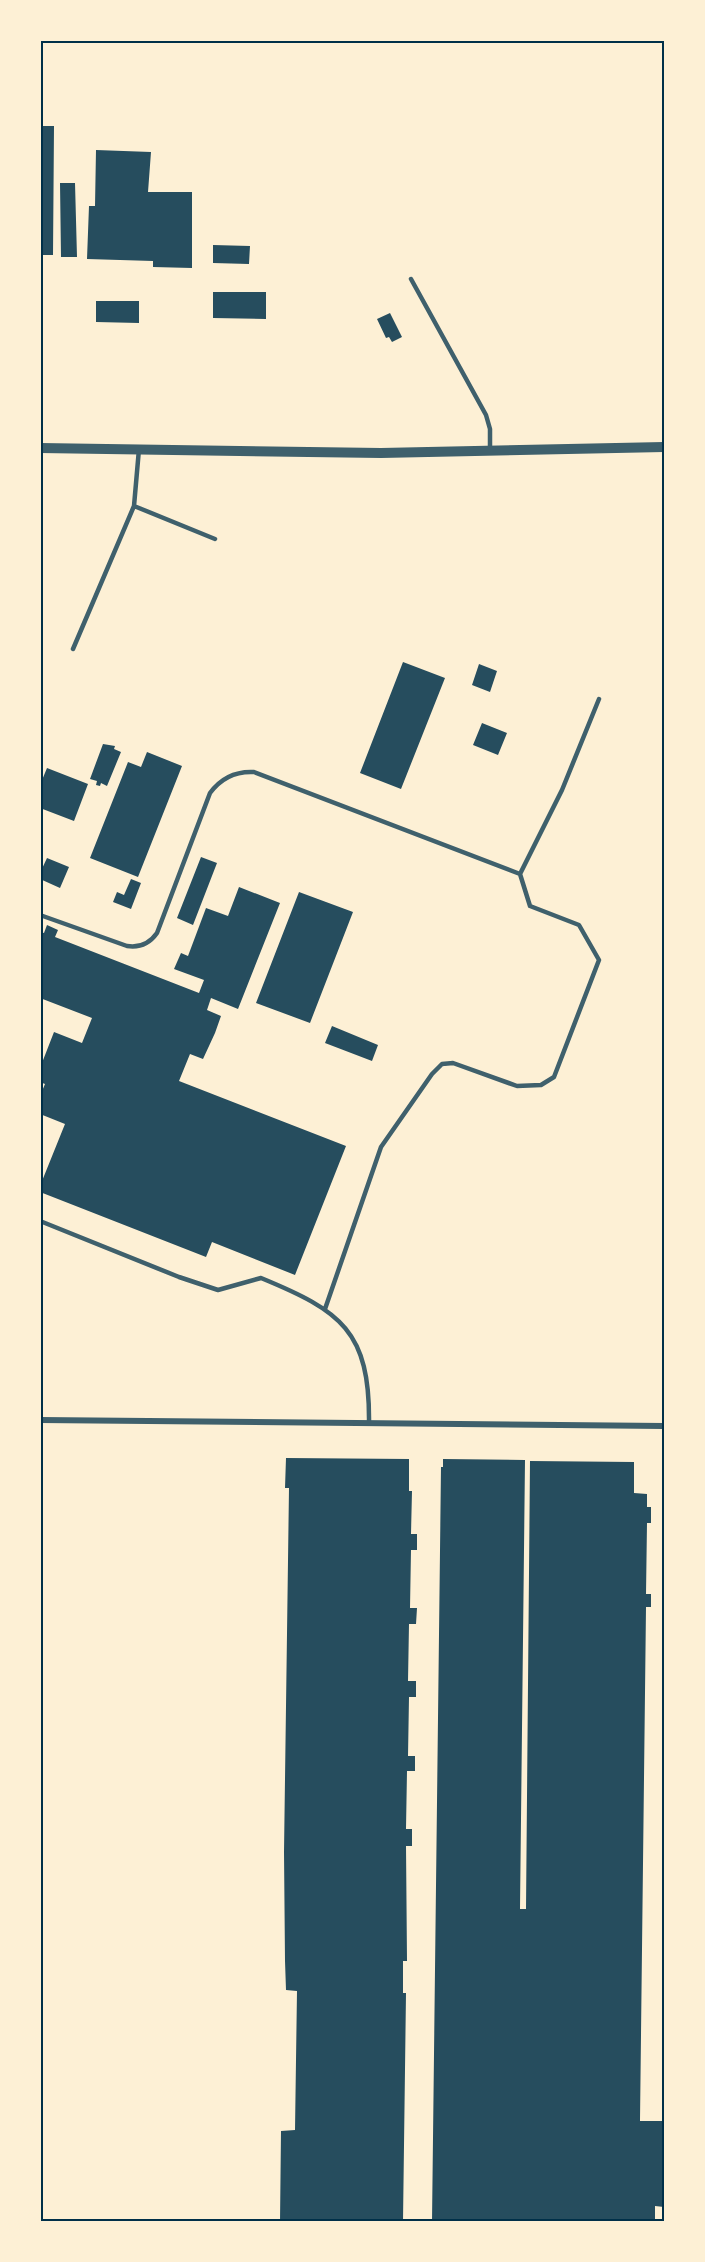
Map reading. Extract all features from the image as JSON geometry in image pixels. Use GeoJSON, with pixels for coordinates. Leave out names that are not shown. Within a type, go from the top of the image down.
{"type":"FeatureCollection","features":[{"type":"Feature","properties":{"kind":"street"},"geometry":{"type":"LineString","coordinates":[[40,448],[381,453],[664,447]]}},
{"type":"Feature","properties":{"kind":"street"},"geometry":{"type":"LineString","coordinates":[[40,1420],[664,1426]]}},
{"type":"Feature","properties":{"kind":"lane"},"geometry":{"type":"LineString","coordinates":[[411,279],[486,415],[490,429],[490,451]]}},
{"type":"Feature","properties":{"kind":"lane"},"geometry":{"type":"LineString","coordinates":[[73,649],[134,506],[139,449]]}},
{"type":"Feature","properties":{"kind":"lane"},"geometry":{"type":"LineString","coordinates":[[134,506],[215,539]]}},
{"type":"Feature","properties":{"kind":"lane"},"geometry":{"type":"LineString","coordinates":[[325,1309],[381,1147],[432,1074],[442,1064],[453,1063],[517,1086],[541,1085],[554,1077],[599,960],[579,925],[530,906],[520,874],[562,790],[599,699]]}},
{"type":"Feature","properties":{"kind":"lane"},"geometry":{"type":"LineString","coordinates":[[40,915],[127,946],[139,946],[150,941],[157,933],[210,793],[228,776],[245,772],[254,772],[520,874]]}},
{"type":"Feature","properties":{"kind":"lane"},"geometry":{"type":"LineString","coordinates":[[40,1221],[178,1277],[218,1290],[261,1278],[305,1296],[325,1309],[350,1334],[363,1361],[369,1390],[369,1424]]}},
{"type":"Feature","properties":{"kind":"building"},"geometry":{"type":"Polygon","coordinates":[[[40,126],[54,126],[53,255],[40,255],[40,126]]]}},
{"type":"Feature","properties":{"kind":"building"},"geometry":{"type":"Polygon","coordinates":[[[96,150],[151,152],[148,192],[192,192],[192,268],[153,267],[153,261],[87,259],[89,206],[95,206],[96,150]]]}},
{"type":"Feature","properties":{"kind":"building"},"geometry":{"type":"Polygon","coordinates":[[[60,183],[75,183],[77,257],[61,257],[60,183]]]}},
{"type":"Feature","properties":{"kind":"building"},"geometry":{"type":"Polygon","coordinates":[[[213,245],[250,246],[249,264],[213,263],[213,245]]]}},
{"type":"Feature","properties":{"kind":"building"},"geometry":{"type":"Polygon","coordinates":[[[213,292],[266,292],[266,319],[213,318],[213,292]]]}},
{"type":"Feature","properties":{"kind":"building"},"geometry":{"type":"Polygon","coordinates":[[[96,301],[139,301],[139,323],[96,322],[96,301]]]}},
{"type":"Feature","properties":{"kind":"building"},"geometry":{"type":"Polygon","coordinates":[[[390,313],[402,337],[392,342],[389,337],[386,338],[377,319],[390,313]]]}},
{"type":"Feature","properties":{"kind":"building"},"geometry":{"type":"Polygon","coordinates":[[[403,662],[445,678],[401,789],[360,773],[403,662]]]}},
{"type":"Feature","properties":{"kind":"building"},"geometry":{"type":"Polygon","coordinates":[[[479,664],[497,671],[490,692],[472,685],[479,664]]]}},
{"type":"Feature","properties":{"kind":"building"},"geometry":{"type":"Polygon","coordinates":[[[482,723],[507,733],[498,755],[473,745],[482,723]]]}},
{"type":"Feature","properties":{"kind":"building"},"geometry":{"type":"Polygon","coordinates":[[[103,744],[115,746],[114,749],[121,752],[107,786],[101,783],[100,786],[96,785],[97,781],[90,779],[103,744]]]}},
{"type":"Feature","properties":{"kind":"building"},"geometry":{"type":"Polygon","coordinates":[[[147,752],[182,766],[138,877],[90,858],[128,762],[141,767],[147,752]]]}},
{"type":"Feature","properties":{"kind":"building"},"geometry":{"type":"Polygon","coordinates":[[[47,768],[88,784],[74,821],[40,808],[40,785],[47,768]]]}},
{"type":"Feature","properties":{"kind":"building"},"geometry":{"type":"Polygon","coordinates":[[[201,857],[217,863],[193,925],[177,918],[201,857]]]}},
{"type":"Feature","properties":{"kind":"building"},"geometry":{"type":"Polygon","coordinates":[[[47,858],[69,867],[60,888],[40,879],[40,873],[47,858]]]}},
{"type":"Feature","properties":{"kind":"building"},"geometry":{"type":"Polygon","coordinates":[[[131,879],[141,883],[131,909],[113,902],[117,892],[124,895],[131,879]]]}},
{"type":"Feature","properties":{"kind":"building"},"geometry":{"type":"Polygon","coordinates":[[[239,887],[280,903],[238,1009],[211,998],[207,1010],[221,1016],[215,1033],[203,1059],[190,1054],[179,1081],[346,1146],[295,1275],[212,1242],[206,1257],[40,1192],[40,1186],[65,1124],[40,1114],[40,1096],[45,1084],[40,1082],[40,1068],[54,1032],[82,1043],[92,1018],[40,998],[40,932],[44,933],[47,925],[58,930],[55,937],[199,993],[204,980],[174,969],[181,953],[188,956],[206,908],[228,916],[239,887]]]}},
{"type":"Feature","properties":{"kind":"building"},"geometry":{"type":"Polygon","coordinates":[[[299,892],[353,912],[310,1023],[256,1003],[299,892]]]}},
{"type":"Feature","properties":{"kind":"building"},"geometry":{"type":"Polygon","coordinates":[[[332,1026],[378,1045],[372,1061],[325,1043],[332,1026]]]}},
{"type":"Feature","properties":{"kind":"building"},"geometry":{"type":"Polygon","coordinates":[[[286,1458],[409,1459],[409,1491],[412,1491],[411,1534],[417,1534],[417,1550],[411,1550],[410,1608],[417,1608],[416,1624],[409,1624],[408,1681],[416,1681],[416,1697],[409,1697],[408,1756],[415,1756],[415,1771],[407,1771],[406,1829],[412,1829],[412,1846],[406,1846],[407,1961],[403,1961],[403,1993],[406,1993],[403,2222],[280,2222],[281,2131],[295,2130],[297,1991],[286,1990],[285,1961],[284,1852],[289,1488],[285,1488],[286,1458]]]}},
{"type":"Feature","properties":{"kind":"building"},"geometry":{"type":"Polygon","coordinates":[[[443,1459],[525,1460],[520,1909],[526,1909],[530,1461],[634,1462],[634,1493],[647,1494],[647,1507],[651,1507],[651,1523],[647,1523],[646,1594],[651,1594],[651,1607],[646,1607],[640,2121],[664,2121],[664,2207],[655,2206],[655,2222],[432,2222],[441,1467],[443,1467],[443,1459]]]}}]}
